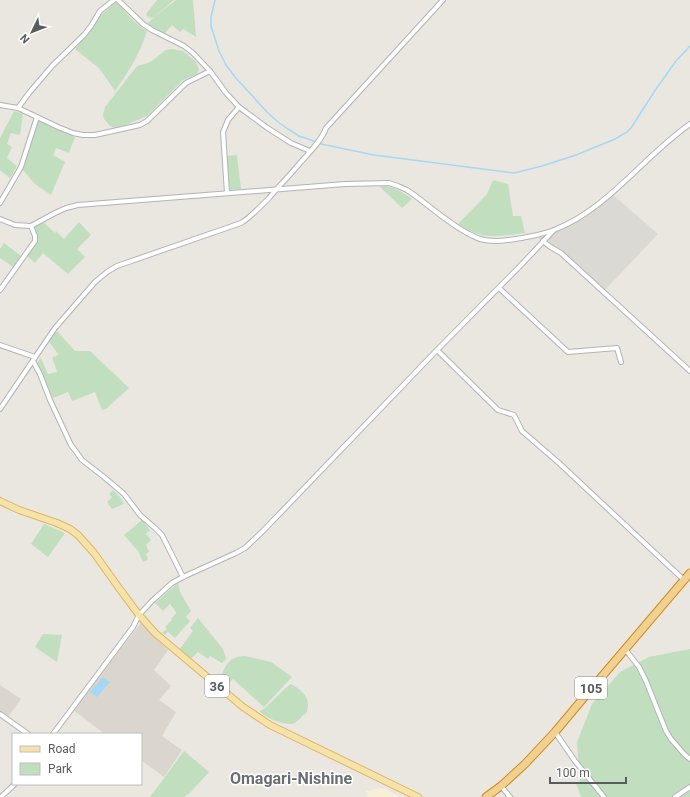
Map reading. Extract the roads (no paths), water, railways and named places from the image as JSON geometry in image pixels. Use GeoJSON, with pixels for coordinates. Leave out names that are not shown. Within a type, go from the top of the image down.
{"type":"FeatureCollection","features":[{"type":"Feature","properties":{"kind":"highway","name":"105"},"geometry":{"type":"LineString","coordinates":[[486,797],[501,786],[525,764],[555,732],[690,573]]}},
{"type":"Feature","properties":{"kind":"main road","name":"36"},"geometry":{"type":"LineString","coordinates":[[0,501],[19,510],[57,523],[70,529],[78,535],[94,553],[139,615],[155,633],[243,707],[270,725],[418,797]]}},
{"type":"Feature","properties":{"kind":"street"},"geometry":{"type":"LineString","coordinates":[[18,108],[52,66],[84,35],[100,11],[114,0]]}},
{"type":"Feature","properties":{"kind":"street"},"geometry":{"type":"LineString","coordinates":[[118,0],[143,24],[188,48],[210,70],[238,107],[291,143],[310,151]]}},
{"type":"Feature","properties":{"kind":"street"},"geometry":{"type":"LineString","coordinates":[[0,409],[55,328],[95,282],[107,272],[118,266],[241,223],[256,212],[310,151],[324,133],[326,128],[443,0]]}},
{"type":"Feature","properties":{"kind":"street"},"geometry":{"type":"LineString","coordinates":[[0,105],[18,108],[73,133],[94,135],[140,125],[147,121],[186,83],[210,70]]}},
{"type":"Feature","properties":{"kind":"street"},"geometry":{"type":"LineString","coordinates":[[227,193],[223,132],[228,120],[238,107]]}},
{"type":"Feature","properties":{"kind":"street"},"geometry":{"type":"LineString","coordinates":[[0,203],[21,167],[37,117]]}},
{"type":"Feature","properties":{"kind":"street"},"geometry":{"type":"LineString","coordinates":[[0,219],[15,225],[31,226],[55,213],[78,204],[345,184],[389,183],[407,190],[457,227],[479,238],[501,241],[528,237],[553,230],[571,222],[591,209],[612,192],[671,138],[690,124]]}},
{"type":"Feature","properties":{"kind":"street"},"geometry":{"type":"LineString","coordinates":[[0,290],[35,241],[35,236],[31,226]]}},
{"type":"Feature","properties":{"kind":"street"},"geometry":{"type":"LineString","coordinates":[[54,733],[133,627],[139,615],[152,601],[172,583],[236,554],[245,548],[499,288],[553,230]]}},
{"type":"Feature","properties":{"kind":"street"},"geometry":{"type":"LineString","coordinates":[[543,241],[561,253],[690,371]]}},
{"type":"Feature","properties":{"kind":"street"},"geometry":{"type":"LineString","coordinates":[[499,288],[568,352],[617,348],[621,362]]}},
{"type":"Feature","properties":{"kind":"street"},"geometry":{"type":"LineString","coordinates":[[0,345],[34,359],[50,400],[71,445],[82,460],[104,476],[124,494],[140,515],[162,535],[183,577]]}},
{"type":"Feature","properties":{"kind":"street"},"geometry":{"type":"LineString","coordinates":[[437,350],[498,410],[514,415],[522,431],[559,463],[684,580]]}},
{"type":"Feature","properties":{"kind":"street"},"geometry":{"type":"LineString","coordinates":[[625,649],[639,667],[646,681],[666,731],[671,739],[690,759]]}},
{"type":"Feature","properties":{"kind":"street"},"geometry":{"type":"LineString","coordinates":[[0,714],[27,733]]}},
{"type":"Feature","properties":{"kind":"street"},"geometry":{"type":"LineString","coordinates":[[555,732],[575,761],[604,797]]}},
{"type":"Feature","properties":{"kind":"street"},"geometry":{"type":"LineString","coordinates":[[1,797],[14,785]]}},
{"type":"Feature","properties":{"kind":"street"},"geometry":{"type":"LineString","coordinates":[[501,786],[510,797]]}},
{"type":"Feature","properties":{"kind":"street"},"geometry":{"type":"LineString","coordinates":[[675,797],[690,787]]}},
{"type":"Feature","properties":{"kind":"water"},"geometry":{"type":"Polygon","coordinates":[[[103,677],[110,682],[97,697],[90,692],[103,677]]]}},
{"type":"Feature","properties":{"kind":"waterway"},"geometry":{"type":"LineString","coordinates":[[215,0],[211,17],[211,26],[219,51],[226,65],[267,112],[278,122],[299,136],[321,144],[374,155],[514,173],[576,155],[615,139],[627,132],[676,61],[690,46]]}},
{"type":"Feature","properties":{"kind":"district","name":"Omagari-Nishine"},"geometry":{"type":"Point","coordinates":[291,778]}}]}
